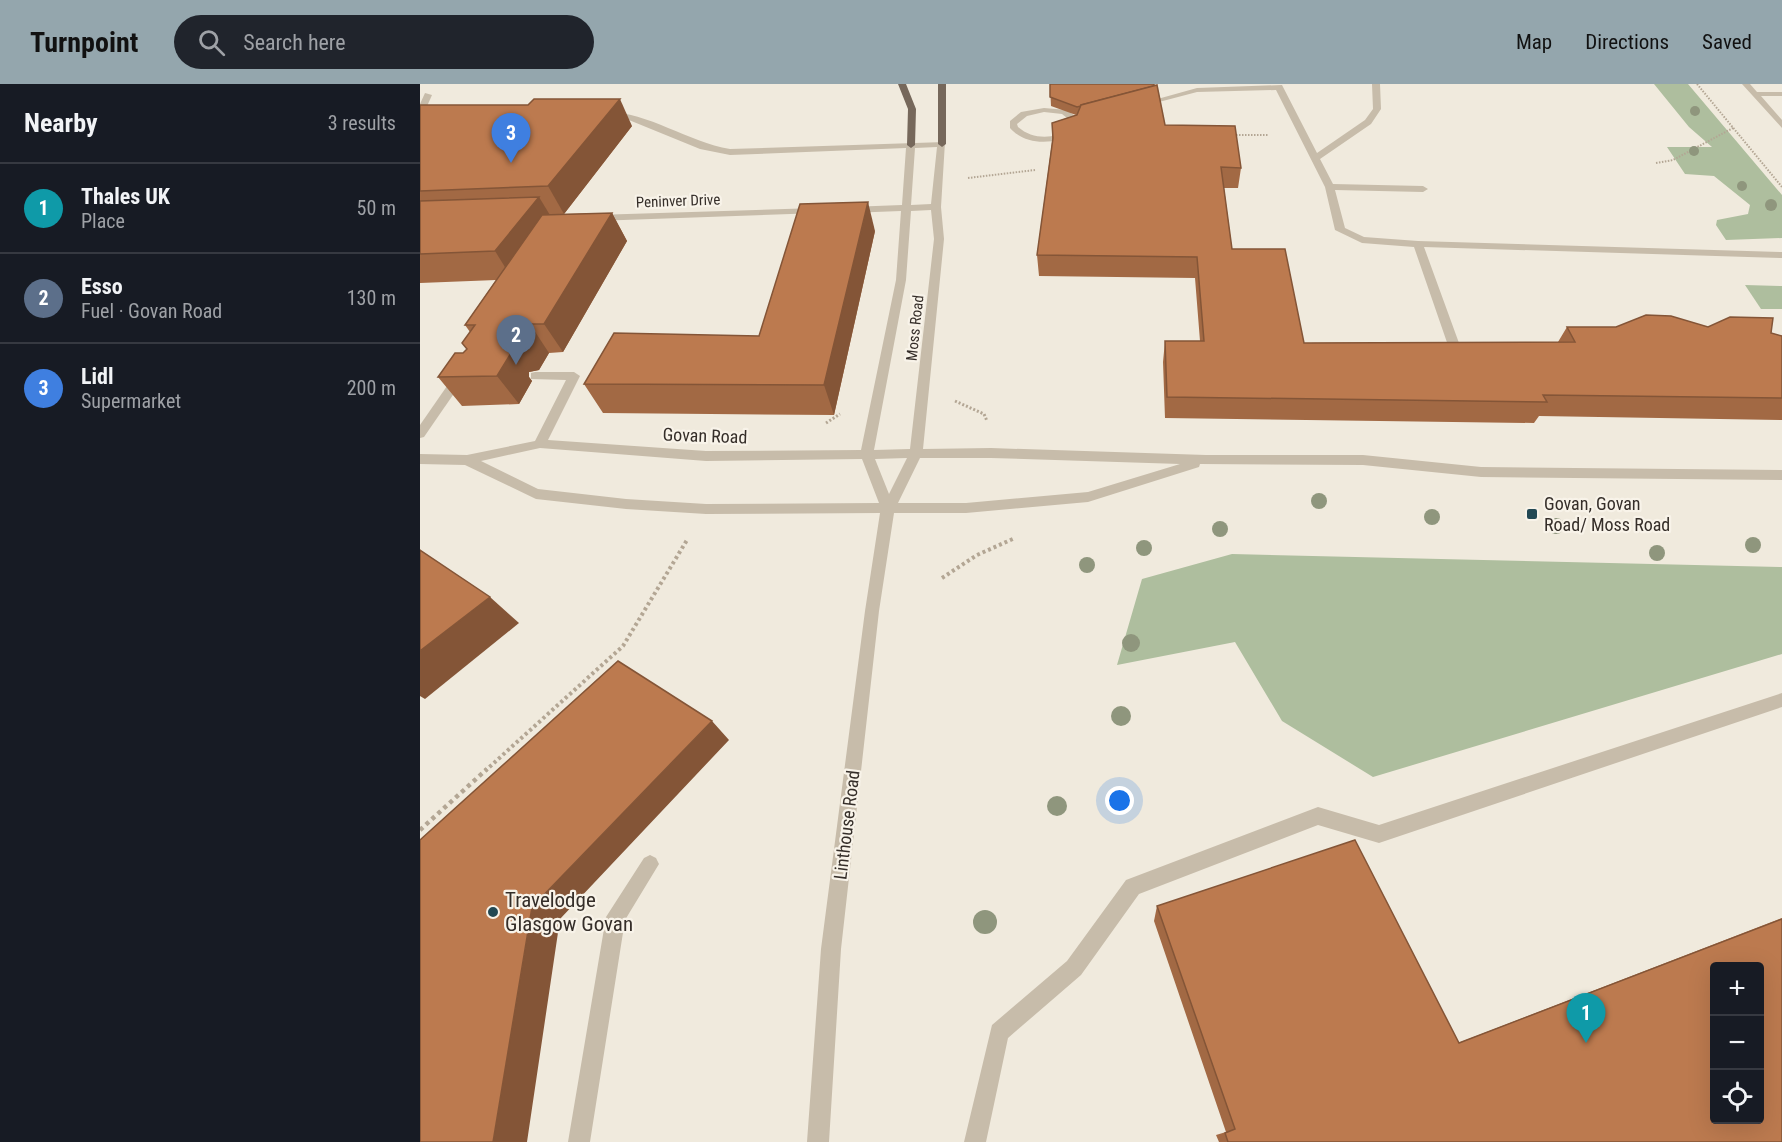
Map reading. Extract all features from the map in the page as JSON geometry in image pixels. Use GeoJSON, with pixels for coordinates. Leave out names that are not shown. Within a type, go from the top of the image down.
{"type":"FeatureCollection","features":[{"type":"Feature","properties":{"kind":"main road"},"geometry":{"type":"LineString","coordinates":[[902,84],[912,109],[910,145]]}},
{"type":"Feature","properties":{"kind":"main road"},"geometry":{"type":"LineString","coordinates":[[942,84],[942,144]]}},
{"type":"Feature","properties":{"kind":"street"},"geometry":{"type":"LineString","coordinates":[[1315,159],[1368,122],[1377,109],[1376,84]]}},
{"type":"Feature","properties":{"kind":"street"},"geometry":{"type":"LineString","coordinates":[[1746,84],[1782,125]]}},
{"type":"Feature","properties":{"kind":"street"},"geometry":{"type":"LineString","coordinates":[[1131,107],[1196,87],[1278,86],[1330,187],[1340,230],[1362,240],[1418,244],[1782,255]]}},
{"type":"Feature","properties":{"kind":"street"},"geometry":{"type":"LineString","coordinates":[[1755,94],[1782,94]]}},
{"type":"Feature","properties":{"kind":"street"},"geometry":{"type":"LineString","coordinates":[[420,113],[428,95]]}},
{"type":"Feature","properties":{"kind":"street"},"geometry":{"type":"LineString","coordinates":[[1044,110],[1064,112],[1076,121],[1074,131],[1062,137],[1047,140],[1025,137],[1014,128],[1013,123],[1024,114],[1044,110]]}},
{"type":"Feature","properties":{"kind":"street"},"geometry":{"type":"LineString","coordinates":[[593,116],[625,115],[703,147],[730,152],[942,144]]}},
{"type":"Feature","properties":{"kind":"street"},"geometry":{"type":"LineString","coordinates":[[1076,121],[1087,118]]}},
{"type":"Feature","properties":{"kind":"street"},"geometry":{"type":"LineString","coordinates":[[420,119],[430,119]]}},
{"type":"Feature","properties":{"kind":"street","name":"Moss Road"},"geometry":{"type":"LineString","coordinates":[[888,509],[916,454],[939,239],[936,207],[942,144]]}},
{"type":"Feature","properties":{"kind":"street"},"geometry":{"type":"LineString","coordinates":[[888,509],[867,454],[901,280],[908,208],[910,145]]}},
{"type":"Feature","properties":{"kind":"street"},"geometry":{"type":"LineString","coordinates":[[1330,187],[1423,189]]}},
{"type":"Feature","properties":{"kind":"street"},"geometry":{"type":"LineString","coordinates":[[838,210],[936,207]]}},
{"type":"Feature","properties":{"kind":"street","name":"Peninver Drive"},"geometry":{"type":"LineString","coordinates":[[587,219],[826,211]]}},
{"type":"Feature","properties":{"kind":"street"},"geometry":{"type":"LineString","coordinates":[[1418,244],[1457,354]]}},
{"type":"Feature","properties":{"kind":"street"},"geometry":{"type":"LineString","coordinates":[[420,434],[460,376],[471,376]]}},
{"type":"Feature","properties":{"kind":"street"},"geometry":{"type":"LineString","coordinates":[[535,376],[574,376],[540,444]]}},
{"type":"Feature","properties":{"kind":"street","name":"Govan Road"},"geometry":{"type":"LineString","coordinates":[[420,459],[467,460],[540,444],[706,456],[991,453],[1206,460],[1363,460],[1492,472],[1782,475]]}},
{"type":"Feature","properties":{"kind":"street"},"geometry":{"type":"LineString","coordinates":[[467,460],[536,494],[626,504],[706,509],[966,508],[1088,497],[1206,460]]}},
{"type":"Feature","properties":{"kind":"street","name":"Linthouse Road"},"geometry":{"type":"LineString","coordinates":[[818,1142],[831,949],[870,632],[888,509]]}},
{"type":"Feature","properties":{"kind":"street"},"geometry":{"type":"LineString","coordinates":[[975,1142],[999,1032],[1074,968],[1133,887],[1318,816],[1379,834],[1782,700]]}},
{"type":"Feature","properties":{"kind":"street"},"geometry":{"type":"LineString","coordinates":[[579,1142],[616,917],[650,864]]}},
{"type":"Feature","properties":{"kind":"path"},"geometry":{"type":"LineString","coordinates":[[1697,84],[1782,187]]}},
{"type":"Feature","properties":{"kind":"path"},"geometry":{"type":"LineString","coordinates":[[1656,163],[1673,160],[1732,128]]}},
{"type":"Feature","properties":{"kind":"path"},"geometry":{"type":"LineString","coordinates":[[1223,135],[1303,135]]}},
{"type":"Feature","properties":{"kind":"path"},"geometry":{"type":"LineString","coordinates":[[939,182],[1038,169],[1062,137]]}},
{"type":"Feature","properties":{"kind":"path"},"geometry":{"type":"LineString","coordinates":[[420,830],[623,646],[706,509]]}},
{"type":"Feature","properties":{"kind":"green space"},"geometry":{"type":"Polygon","coordinates":[[[1654,84],[1688,84],[1782,195],[1782,238],[1726,240],[1716,225],[1717,220],[1748,214],[1750,205],[1714,176],[1685,174],[1667,147],[1712,147],[1689,127],[1654,84]]]}},
{"type":"Feature","properties":{"kind":"green space"},"geometry":{"type":"Polygon","coordinates":[[[1745,285],[1782,286],[1782,309],[1761,309],[1745,285]]]}},
{"type":"Feature","properties":{"kind":"green space"},"geometry":{"type":"Polygon","coordinates":[[[1232,554],[1782,567],[1782,654],[1373,777],[1282,721],[1235,642],[1117,665],[1142,579],[1232,554]]]}},
{"type":"Feature","properties":{"kind":"building"},"geometry":{"type":"Polygon","coordinates":[[[1050,84],[1154,84],[1154,86],[1077,107],[1050,97],[1050,84]]]}},
{"type":"Feature","properties":{"kind":"building"},"geometry":{"type":"Polygon","coordinates":[[[1157,85],[1165,125],[1235,126],[1241,168],[1221,167],[1232,249],[1285,249],[1304,343],[1575,342],[1567,327],[1616,327],[1646,315],[1671,316],[1708,327],[1730,317],[1773,318],[1771,333],[1782,336],[1782,398],[1543,395],[1547,402],[1167,397],[1165,341],[1204,341],[1197,257],[1037,255],[1053,138],[1052,123],[1077,115],[1081,105],[1157,85]]]}},
{"type":"Feature","properties":{"kind":"building"},"geometry":{"type":"Polygon","coordinates":[[[534,99],[620,99],[548,186],[420,191],[420,105],[528,105],[534,99]]]}},
{"type":"Feature","properties":{"kind":"building"},"geometry":{"type":"Polygon","coordinates":[[[539,197],[495,251],[420,254],[420,201],[539,197]]]}},
{"type":"Feature","properties":{"kind":"building"},"geometry":{"type":"Polygon","coordinates":[[[868,202],[824,385],[584,384],[614,333],[759,336],[800,204],[868,202]]]}},
{"type":"Feature","properties":{"kind":"building"},"geometry":{"type":"Polygon","coordinates":[[[612,213],[544,324],[530,324],[519,341],[509,343],[508,351],[511,353],[497,376],[438,377],[455,353],[463,353],[467,349],[462,343],[475,325],[465,325],[542,215],[612,213]]]}},
{"type":"Feature","properties":{"kind":"building"},"geometry":{"type":"Polygon","coordinates":[[[420,550],[490,597],[420,651],[420,550]]]}},
{"type":"Feature","properties":{"kind":"building","name":"Travelodge Glasgow Govan"},"geometry":{"type":"Polygon","coordinates":[[[618,661],[712,721],[532,907],[493,1142],[420,1142],[420,840],[618,661]]]}},
{"type":"Feature","properties":{"kind":"building"},"geometry":{"type":"Polygon","coordinates":[[[1355,840],[1459,1043],[1782,919],[1782,1142],[1228,1142],[1225,1133],[1235,1129],[1157,906],[1355,840]]]}},
{"type":"Feature","properties":{"kind":"place","name":"Lidl"},"geometry":{"type":"Point","coordinates":[511,163]}},
{"type":"Feature","properties":{"kind":"place","name":"Esso"},"geometry":{"type":"Point","coordinates":[516,365]}},
{"type":"Feature","properties":{"kind":"place","name":"Govan, Govan Road/ Moss Road"},"geometry":{"type":"Point","coordinates":[1532,514]}},
{"type":"Feature","properties":{"kind":"place","name":"Travelodge Glasgow Govan"},"geometry":{"type":"Point","coordinates":[493,912]}},
{"type":"Feature","properties":{"kind":"place","name":"Thales UK"},"geometry":{"type":"Point","coordinates":[1586,1043]}}]}
